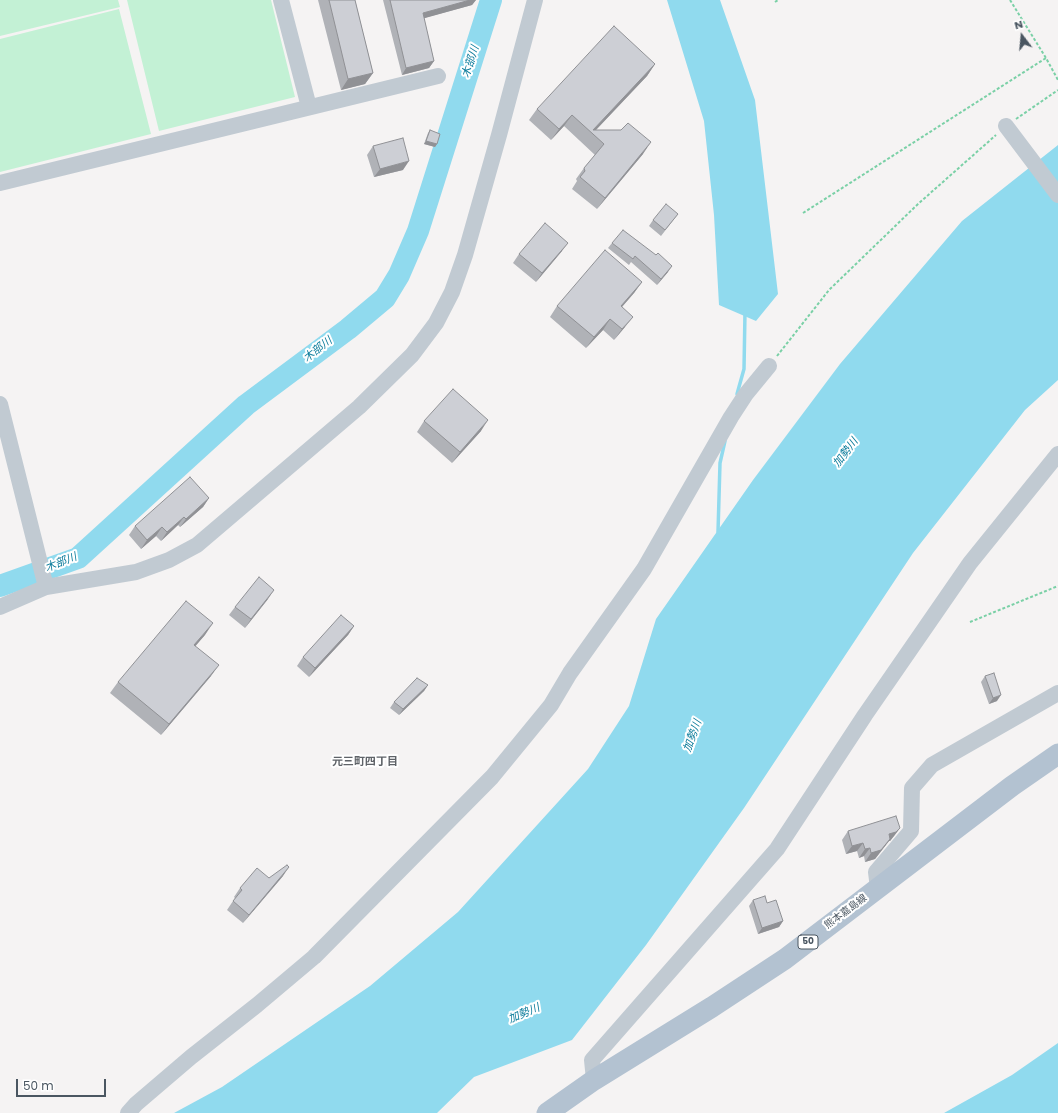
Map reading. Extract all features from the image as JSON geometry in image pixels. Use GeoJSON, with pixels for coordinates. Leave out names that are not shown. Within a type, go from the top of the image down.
{"type":"FeatureCollection","features":[{"type":"Feature","properties":{"kind":"main road","name":"熊本嘉島線"},"geometry":{"type":"LineString","coordinates":[[547,1113],[594,1080],[712,1007],[785,959],[1012,786],[1058,754]]}},
{"type":"Feature","properties":{"kind":"street"},"geometry":{"type":"LineString","coordinates":[[281,0],[309,107]]}},
{"type":"Feature","properties":{"kind":"street"},"geometry":{"type":"LineString","coordinates":[[0,607],[44,583],[136,572],[169,560],[196,545],[359,407],[412,355],[436,323],[452,292],[465,255],[535,0]]}},
{"type":"Feature","properties":{"kind":"street"},"geometry":{"type":"LineString","coordinates":[[0,183],[438,76]]}},
{"type":"Feature","properties":{"kind":"street"},"geometry":{"type":"LineString","coordinates":[[1006,126],[1058,195]]}},
{"type":"Feature","properties":{"kind":"street"},"geometry":{"type":"LineString","coordinates":[[128,1113],[136,1104],[191,1057],[257,1005],[314,957],[496,772],[552,705],[570,673],[644,569],[731,417],[746,394],[768,366]]}},
{"type":"Feature","properties":{"kind":"street"},"geometry":{"type":"LineString","coordinates":[[0,404],[44,583]]}},
{"type":"Feature","properties":{"kind":"street"},"geometry":{"type":"LineString","coordinates":[[594,1080],[592,1060],[777,849],[865,715],[970,563],[1058,454]]}},
{"type":"Feature","properties":{"kind":"street"},"geometry":{"type":"LineString","coordinates":[[878,888],[876,872],[911,831],[912,788],[932,765],[1058,693]]}},
{"type":"Feature","properties":{"kind":"path"},"geometry":{"type":"LineString","coordinates":[[1010,0],[1058,80]]}},
{"type":"Feature","properties":{"kind":"path"},"geometry":{"type":"LineString","coordinates":[[803,213],[1046,58]]}},
{"type":"Feature","properties":{"kind":"path"},"geometry":{"type":"LineString","coordinates":[[768,366],[829,290],[918,204],[1006,126],[1058,90]]}},
{"type":"Feature","properties":{"kind":"path"},"geometry":{"type":"LineString","coordinates":[[970,622],[1058,586]]}},
{"type":"Feature","properties":{"kind":"green space"},"geometry":{"type":"Polygon","coordinates":[[[0,0],[118,0],[120,7],[0,36],[0,0]]]}},
{"type":"Feature","properties":{"kind":"green space"},"geometry":{"type":"Polygon","coordinates":[[[127,0],[271,0],[295,97],[159,131],[127,0]]]}},
{"type":"Feature","properties":{"kind":"green space"},"geometry":{"type":"Polygon","coordinates":[[[119,9],[151,134],[0,172],[0,39],[119,9]]]}},
{"type":"Feature","properties":{"kind":"water"},"geometry":{"type":"Polygon","coordinates":[[[667,0],[720,0],[755,100],[778,294],[756,321],[719,305],[714,215],[704,121],[667,0]]]}},
{"type":"Feature","properties":{"kind":"water","name":"加勢川"},"geometry":{"type":"Polygon","coordinates":[[[1058,145],[1058,380],[1025,410],[913,553],[744,808],[646,945],[572,1040],[474,1077],[437,1113],[174,1113],[222,1087],[370,986],[458,912],[588,769],[629,706],[656,619],[753,480],[840,364],[962,221],[1058,145]]]}},
{"type":"Feature","properties":{"kind":"water"},"geometry":{"type":"Polygon","coordinates":[[[1058,1043],[1058,1113],[944,1113],[1012,1075],[1058,1043]]]}},
{"type":"Feature","properties":{"kind":"building"},"geometry":{"type":"Polygon","coordinates":[[[329,0],[355,0],[373,73],[348,79],[329,0]]]}},
{"type":"Feature","properties":{"kind":"building"},"geometry":{"type":"Polygon","coordinates":[[[390,0],[470,0],[423,13],[434,61],[406,68],[390,0]]]}},
{"type":"Feature","properties":{"kind":"building"},"geometry":{"type":"Polygon","coordinates":[[[614,26],[655,64],[593,130],[621,130],[628,123],[651,142],[605,198],[580,177],[585,171],[584,168],[604,144],[572,115],[559,129],[537,109],[614,26]]]}},
{"type":"Feature","properties":{"kind":"building"},"geometry":{"type":"Polygon","coordinates":[[[430,130],[440,134],[437,144],[426,141],[430,130]]]}},
{"type":"Feature","properties":{"kind":"building"},"geometry":{"type":"Polygon","coordinates":[[[403,138],[409,161],[380,169],[373,146],[403,138]]]}},
{"type":"Feature","properties":{"kind":"building"},"geometry":{"type":"Polygon","coordinates":[[[666,204],[678,214],[665,230],[653,220],[666,204]]]}},
{"type":"Feature","properties":{"kind":"building"},"geometry":{"type":"Polygon","coordinates":[[[545,223],[568,243],[542,273],[519,254],[545,223]]]}},
{"type":"Feature","properties":{"kind":"building"},"geometry":{"type":"Polygon","coordinates":[[[623,230],[656,255],[658,253],[672,266],[661,279],[635,256],[633,259],[612,243],[623,230]]]}},
{"type":"Feature","properties":{"kind":"building"},"geometry":{"type":"Polygon","coordinates":[[[605,250],[642,282],[621,306],[633,317],[622,329],[610,319],[594,337],[557,306],[605,250]]]}},
{"type":"Feature","properties":{"kind":"building"},"geometry":{"type":"Polygon","coordinates":[[[453,389],[488,420],[460,452],[424,421],[453,389]]]}},
{"type":"Feature","properties":{"kind":"building"},"geometry":{"type":"Polygon","coordinates":[[[190,477],[209,498],[186,519],[184,517],[167,532],[162,527],[147,540],[135,526],[190,477]]]}},
{"type":"Feature","properties":{"kind":"building"},"geometry":{"type":"Polygon","coordinates":[[[259,577],[274,590],[251,619],[235,607],[259,577]]]}},
{"type":"Feature","properties":{"kind":"building"},"geometry":{"type":"Polygon","coordinates":[[[186,601],[213,623],[194,645],[219,665],[169,724],[118,682],[186,601]]]}},
{"type":"Feature","properties":{"kind":"building"},"geometry":{"type":"Polygon","coordinates":[[[341,615],[354,626],[315,668],[303,657],[341,615]]]}},
{"type":"Feature","properties":{"kind":"building"},"geometry":{"type":"Polygon","coordinates":[[[994,673],[1001,695],[993,698],[985,676],[994,673]]]}},
{"type":"Feature","properties":{"kind":"building"},"geometry":{"type":"Polygon","coordinates":[[[417,678],[428,685],[403,709],[394,702],[417,678]]]}},
{"type":"Feature","properties":{"kind":"building"},"geometry":{"type":"Polygon","coordinates":[[[896,816],[900,828],[896,832],[889,834],[890,839],[881,850],[871,853],[870,848],[865,849],[863,843],[852,846],[848,831],[896,816]]]}},
{"type":"Feature","properties":{"kind":"building"},"geometry":{"type":"Polygon","coordinates":[[[287,865],[289,867],[249,915],[233,901],[242,890],[240,888],[257,868],[269,878],[287,865]]]}},
{"type":"Feature","properties":{"kind":"building"},"geometry":{"type":"Polygon","coordinates":[[[765,896],[767,903],[776,900],[783,921],[762,928],[753,900],[765,896]]]}},
{"type":"Feature","properties":{"kind":"waterway","name":"木部川"},"geometry":{"type":"LineString","coordinates":[[0,586],[78,558],[246,405],[348,329],[385,298],[399,275],[418,231],[491,0]]}},
{"type":"Feature","properties":{"kind":"waterway"},"geometry":{"type":"LineString","coordinates":[[737,394],[744,369],[745,312]]}},
{"type":"Feature","properties":{"kind":"waterway"},"geometry":{"type":"LineString","coordinates":[[718,532],[720,463],[725,441]]}},
{"type":"Feature","properties":{"kind":"district","name":"元三町四丁目"},"geometry":{"type":"Point","coordinates":[365,762]}}]}
